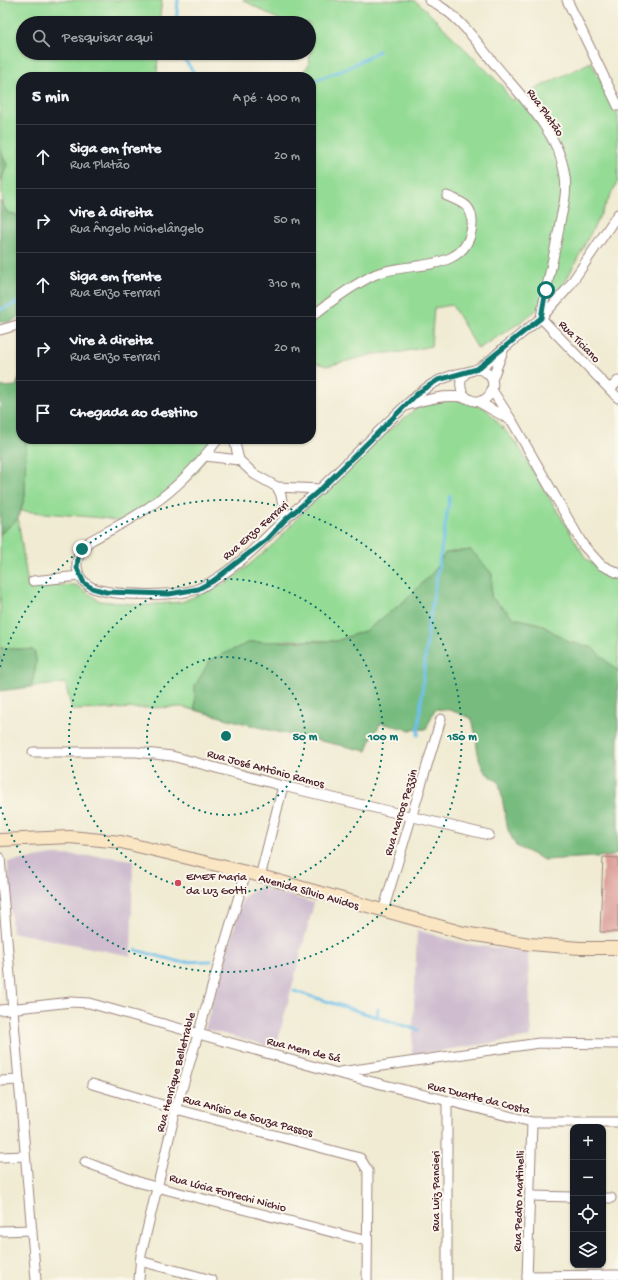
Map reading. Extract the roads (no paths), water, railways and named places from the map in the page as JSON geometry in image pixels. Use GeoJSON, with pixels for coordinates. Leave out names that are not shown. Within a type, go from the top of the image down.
{"type":"FeatureCollection","features":[{"type":"Feature","properties":{"kind":"main road","name":"Avenida Sílvio Avidos"},"geometry":{"type":"LineString","coordinates":[[0,840],[70,837],[121,842],[246,872],[464,933],[552,946],[618,948]]}},
{"type":"Feature","properties":{"kind":"street","name":"Rua Platão"},"geometry":{"type":"LineString","coordinates":[[429,0],[448,12],[470,33],[534,112],[547,130],[560,156],[564,171],[565,195],[541,318]]}},
{"type":"Feature","properties":{"kind":"street"},"geometry":{"type":"LineString","coordinates":[[567,0],[618,106]]}},
{"type":"Feature","properties":{"kind":"street"},"geometry":{"type":"LineString","coordinates":[[316,314],[340,294],[375,274],[406,267],[436,264],[457,253],[466,242],[470,234],[472,226],[470,211],[467,205],[447,196]]}},
{"type":"Feature","properties":{"kind":"street"},"geometry":{"type":"LineString","coordinates":[[512,421],[477,401],[467,398],[464,395],[460,385],[464,376],[467,372],[477,369],[541,318],[568,288],[618,214]]}},
{"type":"Feature","properties":{"kind":"street","name":"Rua Ticiano"},"geometry":{"type":"LineString","coordinates":[[541,318],[618,398]]}},
{"type":"Feature","properties":{"kind":"street"},"geometry":{"type":"LineString","coordinates":[[0,330],[16,325]]}},
{"type":"Feature","properties":{"kind":"street"},"geometry":{"type":"LineString","coordinates":[[504,348],[492,380],[492,390],[512,421],[583,545],[601,565],[618,573]]}},
{"type":"Feature","properties":{"kind":"street"},"geometry":{"type":"LineString","coordinates":[[477,369],[486,372],[492,380]]}},
{"type":"Feature","properties":{"kind":"street","name":"Rua Enzo Ferrari"},"geometry":{"type":"LineString","coordinates":[[80,576],[84,583],[92,588],[106,592],[169,594],[187,592],[213,581],[266,540],[285,520],[321,489],[419,392],[438,380],[467,372]]}},
{"type":"Feature","properties":{"kind":"street"},"geometry":{"type":"LineString","coordinates":[[610,389],[618,381]]}},
{"type":"Feature","properties":{"kind":"street"},"geometry":{"type":"LineString","coordinates":[[477,401],[486,398],[492,390]]}},
{"type":"Feature","properties":{"kind":"street","name":"Rua Enzo Ferrari"},"geometry":{"type":"LineString","coordinates":[[405,406],[428,398],[446,396],[467,398]]}},
{"type":"Feature","properties":{"kind":"street"},"geometry":{"type":"LineString","coordinates":[[33,580],[80,576],[78,558],[79,553],[86,545],[153,504],[171,490],[205,456],[214,444]]}},
{"type":"Feature","properties":{"kind":"street"},"geometry":{"type":"LineString","coordinates":[[235,444],[239,460],[254,474],[277,487],[321,489]]}},
{"type":"Feature","properties":{"kind":"street"},"geometry":{"type":"LineString","coordinates":[[205,456],[239,460]]}},
{"type":"Feature","properties":{"kind":"street"},"geometry":{"type":"LineString","coordinates":[[277,487],[281,495],[285,520]]}},
{"type":"Feature","properties":{"kind":"street","name":"Rua Marcos Pezzin"},"geometry":{"type":"LineString","coordinates":[[383,911],[441,719]]}},
{"type":"Feature","properties":{"kind":"street","name":"Rua José Antônio Ramos"},"geometry":{"type":"LineString","coordinates":[[33,752],[153,753],[194,761],[283,786],[411,815],[489,835]]}},
{"type":"Feature","properties":{"kind":"street"},"geometry":{"type":"LineString","coordinates":[[260,877],[283,786]]}},
{"type":"Feature","properties":{"kind":"street"},"geometry":{"type":"LineString","coordinates":[[0,858],[3,929],[13,1008],[36,1280]]}},
{"type":"Feature","properties":{"kind":"street","name":"Rua Henrique Belletrable"},"geometry":{"type":"LineString","coordinates":[[139,1280],[140,1261],[176,1109],[197,1032],[246,872]]}},
{"type":"Feature","properties":{"kind":"street","name":"Rua Mem de Sá"},"geometry":{"type":"LineString","coordinates":[[0,1010],[71,1002],[89,1003],[337,1072],[539,1043],[618,1044]]}},
{"type":"Feature","properties":{"kind":"street","name":"Rua Duarte da Costa"},"geometry":{"type":"LineString","coordinates":[[337,1072],[532,1122],[618,1122]]}},
{"type":"Feature","properties":{"kind":"street"},"geometry":{"type":"LineString","coordinates":[[0,1081],[19,1080]]}},
{"type":"Feature","properties":{"kind":"street","name":"Rua Anísio de Souza Passos"},"geometry":{"type":"LineString","coordinates":[[92,1084],[176,1109],[354,1156],[364,1162],[368,1171],[367,1241]]}},
{"type":"Feature","properties":{"kind":"street","name":"Rua Luiz Pancieri"},"geometry":{"type":"LineString","coordinates":[[447,1101],[447,1280]]}},
{"type":"Feature","properties":{"kind":"street","name":"Rua Pedro Martinelli"},"geometry":{"type":"LineString","coordinates":[[527,1278],[532,1122]]}},
{"type":"Feature","properties":{"kind":"street"},"geometry":{"type":"LineString","coordinates":[[0,1157],[26,1156]]}},
{"type":"Feature","properties":{"kind":"street","name":"Rua Lúcia Forrechi Nichio"},"geometry":{"type":"LineString","coordinates":[[85,1162],[140,1182],[367,1241]]}},
{"type":"Feature","properties":{"kind":"street"},"geometry":{"type":"LineString","coordinates":[[530,1196],[570,1197]]}},
{"type":"Feature","properties":{"kind":"street"},"geometry":{"type":"LineString","coordinates":[[0,1231],[32,1230]]}},
{"type":"Feature","properties":{"kind":"street"},"geometry":{"type":"LineString","coordinates":[[367,1241],[367,1280]]}},
{"type":"Feature","properties":{"kind":"street"},"geometry":{"type":"LineString","coordinates":[[140,1261],[212,1280]]}},
{"type":"Feature","properties":{"kind":"street"},"geometry":{"type":"LineString","coordinates":[[527,1278],[584,1278],[618,1275]]}},
{"type":"Feature","properties":{"kind":"waterway"},"geometry":{"type":"LineString","coordinates":[[177,16],[178,0]]}},
{"type":"Feature","properties":{"kind":"waterway"},"geometry":{"type":"LineString","coordinates":[[316,80],[348,68],[379,51]]}},
{"type":"Feature","properties":{"kind":"waterway"},"geometry":{"type":"LineString","coordinates":[[185,60],[193,72]]}},
{"type":"Feature","properties":{"kind":"waterway"},"geometry":{"type":"LineString","coordinates":[[0,310],[16,303]]}},
{"type":"Feature","properties":{"kind":"waterway"},"geometry":{"type":"LineString","coordinates":[[418,735],[428,629],[450,496]]}},
{"type":"Feature","properties":{"kind":"waterway"},"geometry":{"type":"LineString","coordinates":[[136,950],[180,962],[211,961]]}},
{"type":"Feature","properties":{"kind":"waterway"},"geometry":{"type":"LineString","coordinates":[[294,991],[418,1030]]}},
{"type":"Feature","properties":{"kind":"waterway"},"geometry":{"type":"LineString","coordinates":[[377,1017],[378,1009]]}},
{"type":"Feature","properties":{"kind":"place","name":"EMEF Maria da Luz Gotti"},"geometry":{"type":"Point","coordinates":[178,883]}}]}
